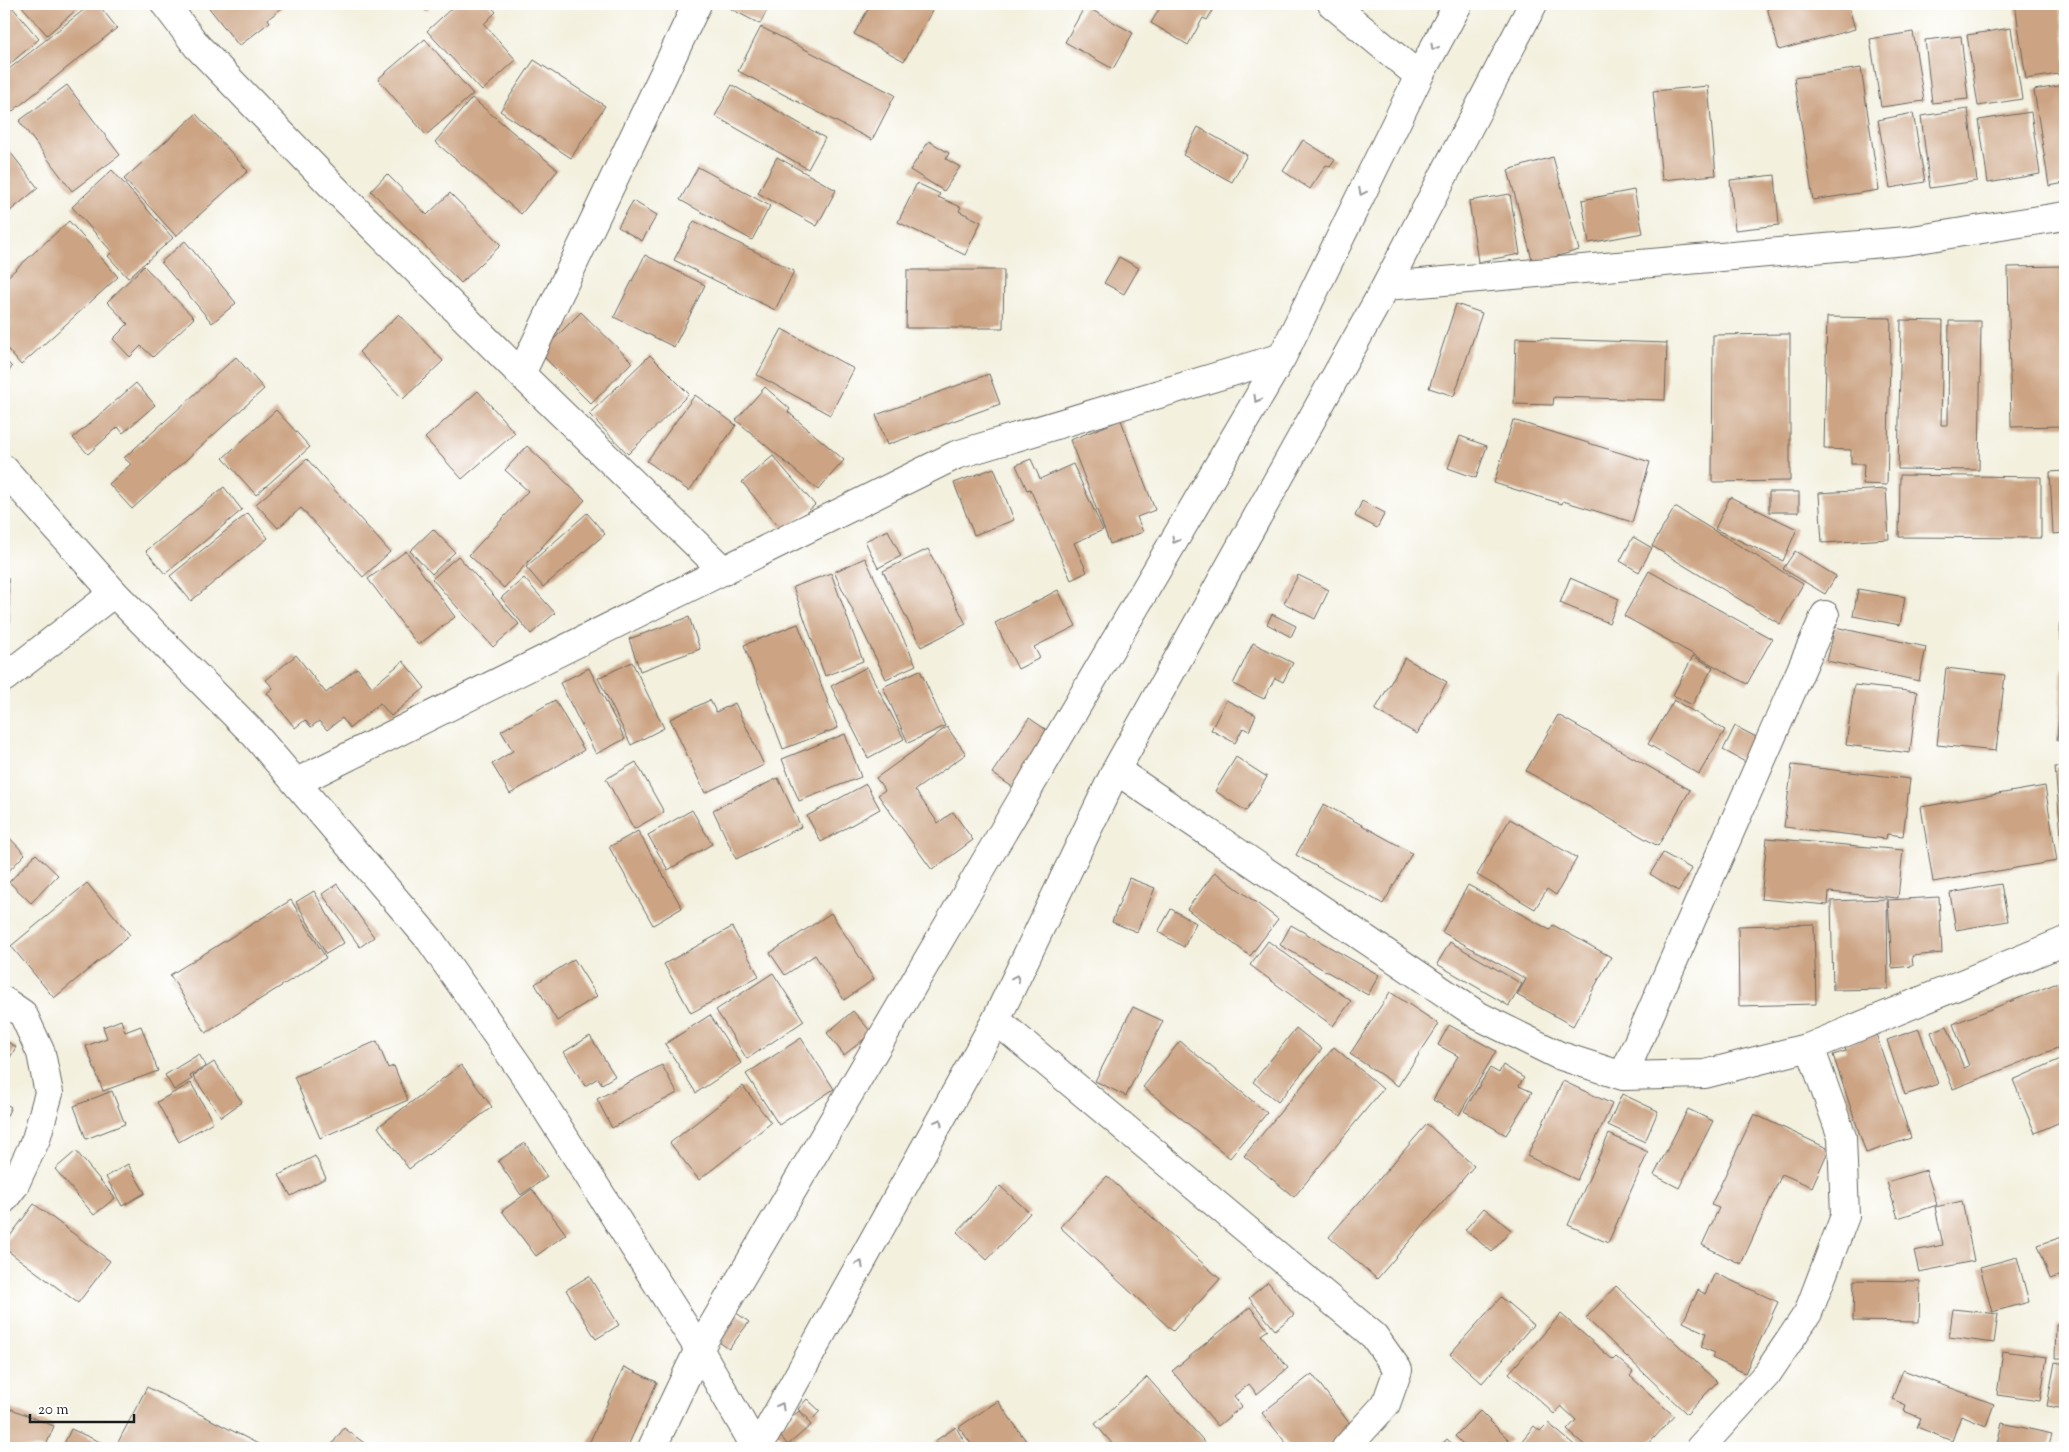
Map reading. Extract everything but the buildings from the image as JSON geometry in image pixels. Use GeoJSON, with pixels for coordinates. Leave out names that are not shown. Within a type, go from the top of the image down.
{"type":"FeatureCollection","features":[{"type":"Feature","properties":{"kind":"street"},"geometry":{"type":"LineString","coordinates":[[165,4],[198,46],[324,178],[520,374],[724,571]]}},
{"type":"Feature","properties":{"kind":"street"},"geometry":{"type":"LineString","coordinates":[[520,374],[697,4]]}},
{"type":"Feature","properties":{"kind":"street"},"geometry":{"type":"LineString","coordinates":[[1332,4],[1419,76]]}},
{"type":"Feature","properties":{"kind":"street"},"geometry":{"type":"LineString","coordinates":[[652,1448],[699,1349],[1282,357],[1419,76],[1458,4]]}},
{"type":"Feature","properties":{"kind":"street"},"geometry":{"type":"LineString","coordinates":[[757,1448],[996,1020],[1116,770],[1386,286],[1533,4]]}},
{"type":"Feature","properties":{"kind":"street"},"geometry":{"type":"LineString","coordinates":[[1386,286],[1906,242],[2065,216]]}},
{"type":"Feature","properties":{"kind":"street"},"geometry":{"type":"LineString","coordinates":[[296,782],[956,455],[1282,357]]}},
{"type":"Feature","properties":{"kind":"street"},"geometry":{"type":"LineString","coordinates":[[4,469],[114,593],[255,735],[430,940],[524,1074],[699,1349],[757,1448]]}},
{"type":"Feature","properties":{"kind":"street"},"geometry":{"type":"LineString","coordinates":[[4,678],[114,593]]}},
{"type":"Feature","properties":{"kind":"street"},"geometry":{"type":"LineString","coordinates":[[1623,1076],[1826,615]]}},
{"type":"Feature","properties":{"kind":"street"},"geometry":{"type":"LineString","coordinates":[[1116,770],[1479,1016],[1558,1055],[1623,1076],[1705,1074],[1810,1047],[2065,941]]}},
{"type":"Feature","properties":{"kind":"street"},"geometry":{"type":"LineString","coordinates":[[4,1001],[23,1014],[41,1053],[49,1093],[36,1139],[14,1186],[4,1199]]}},
{"type":"Feature","properties":{"kind":"street"},"geometry":{"type":"LineString","coordinates":[[996,1020],[1374,1336],[1398,1370],[1386,1404],[1346,1448]]}},
{"type":"Feature","properties":{"kind":"street"},"geometry":{"type":"LineString","coordinates":[[1700,1448],[1767,1374],[1808,1313],[1845,1216],[1842,1138],[1810,1047]]}}]}
